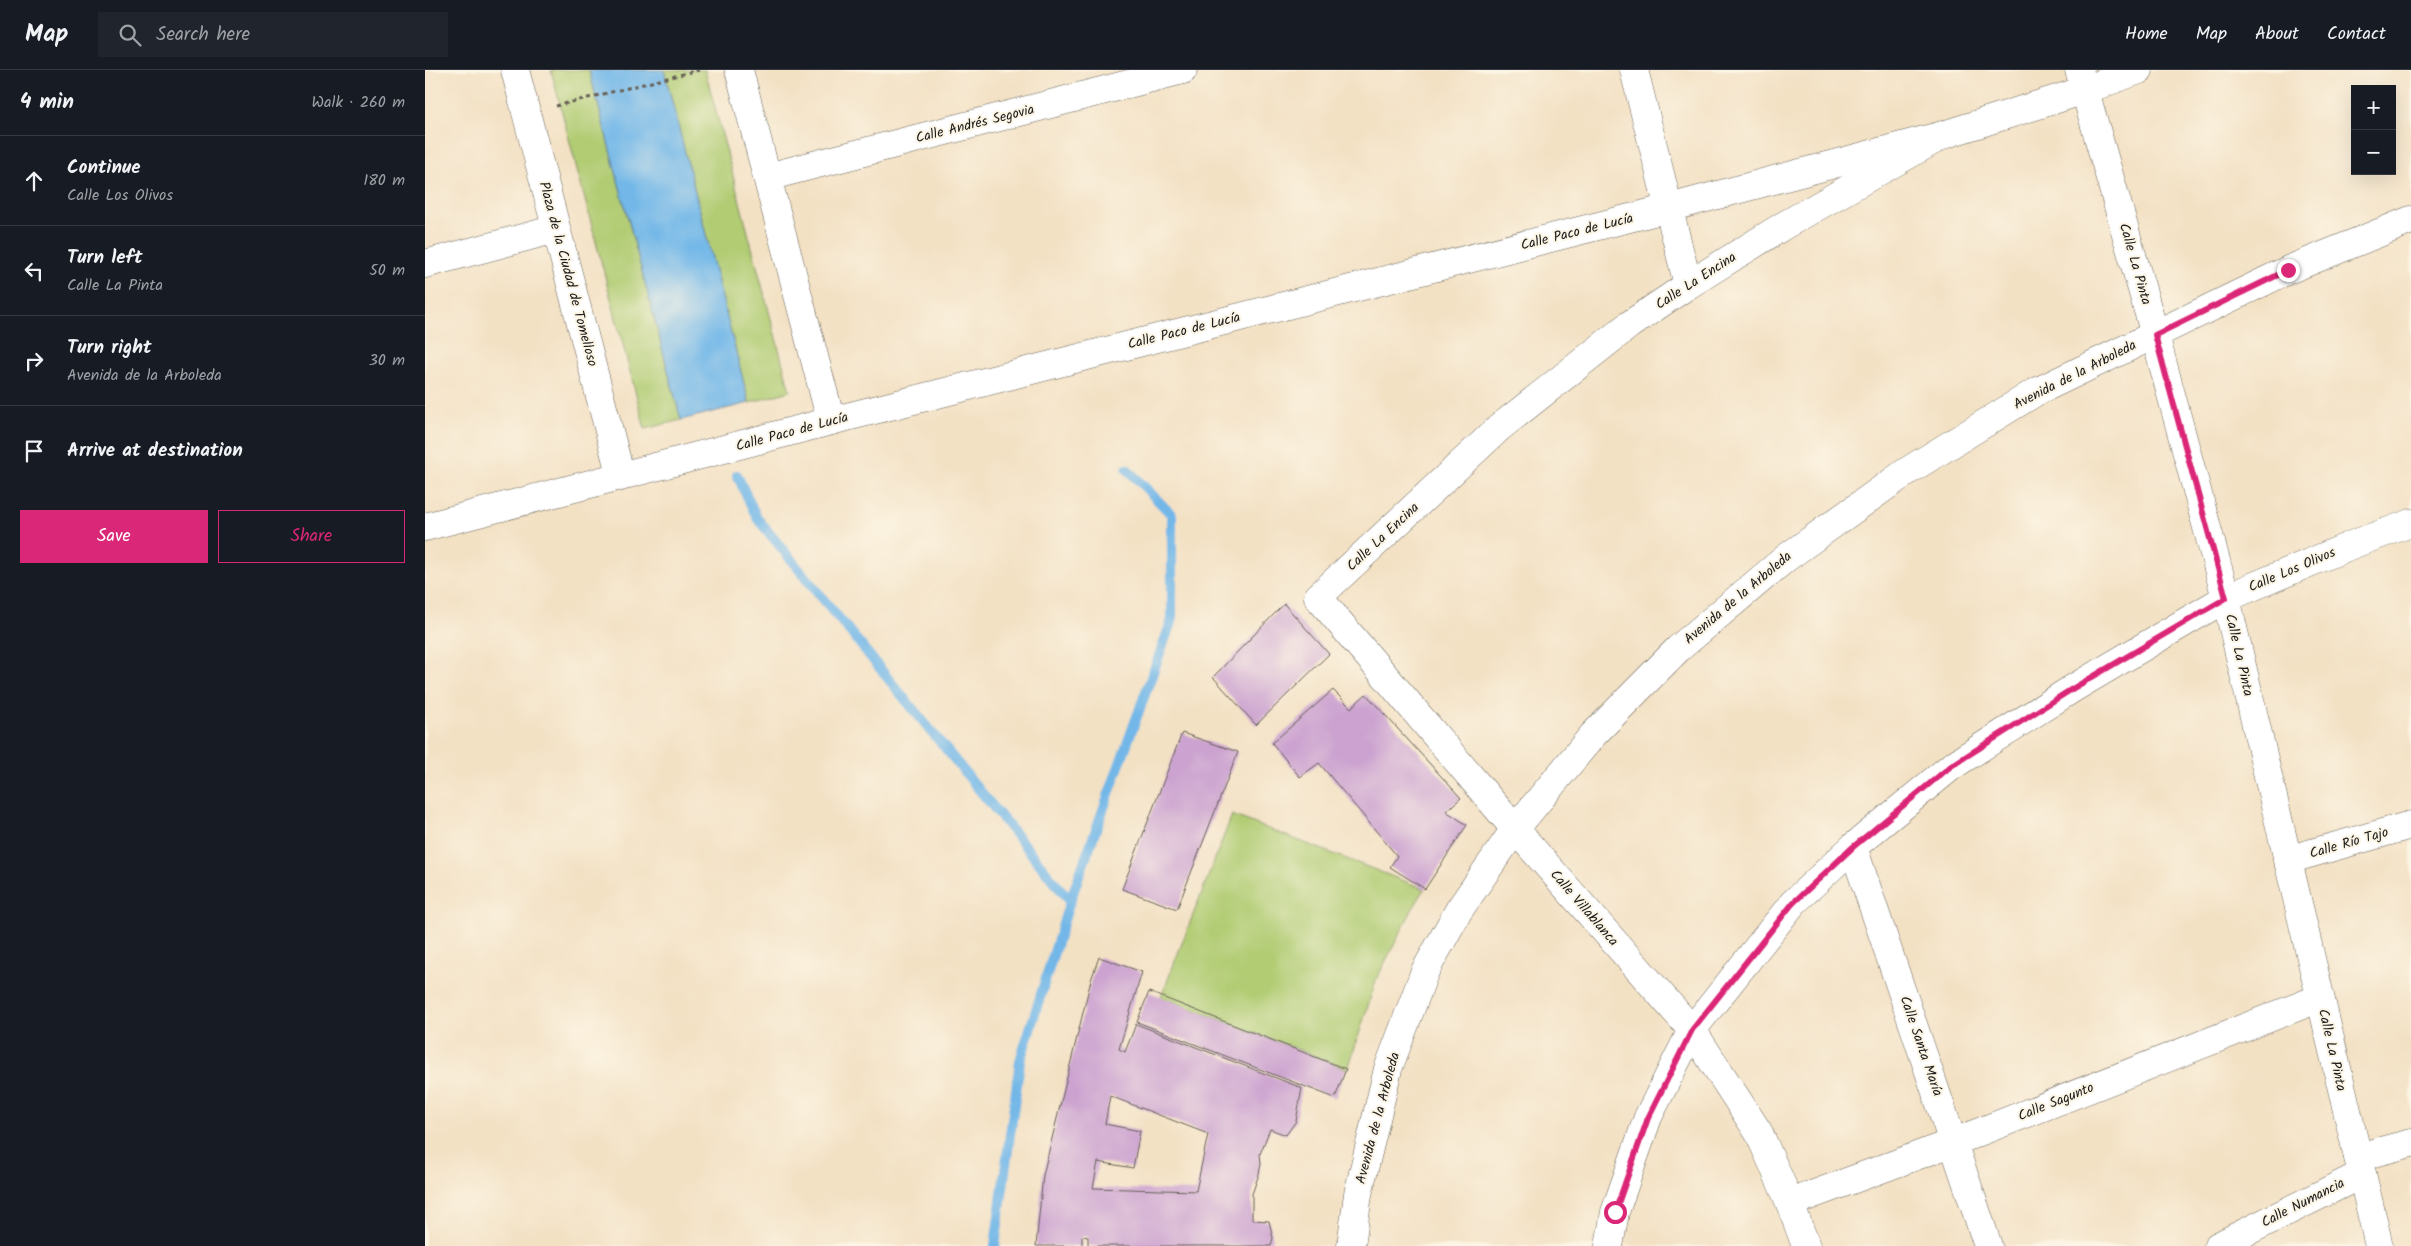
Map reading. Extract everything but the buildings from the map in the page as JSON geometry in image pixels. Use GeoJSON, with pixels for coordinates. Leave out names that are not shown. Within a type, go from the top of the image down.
{"type":"FeatureCollection","features":[{"type":"Feature","properties":{"kind":"street","name":"Plaza de la Ciudad de Tomelloso"},"geometry":{"type":"LineString","coordinates":[[515,70],[621,477]]}},
{"type":"Feature","properties":{"kind":"street"},"geometry":{"type":"LineString","coordinates":[[739,70],[831,421]]}},
{"type":"Feature","properties":{"kind":"street","name":"Calle Andrés Segovia"},"geometry":{"type":"LineString","coordinates":[[767,177],[1183,70]]}},
{"type":"Feature","properties":{"kind":"street"},"geometry":{"type":"LineString","coordinates":[[1633,70],[1688,285]]}},
{"type":"Feature","properties":{"kind":"street","name":"Calle La Encina"},"geometry":{"type":"LineString","coordinates":[[1318,597],[1499,428],[1629,325],[1688,285],[1783,226],[1943,135],[2082,80],[2139,70]]}},
{"type":"Feature","properties":{"kind":"street","name":"Calle La Pinta"},"geometry":{"type":"LineString","coordinates":[[2082,80],[2155,335],[2226,598],[2379,1246]]}},
{"type":"Feature","properties":{"kind":"street","name":"Calle Paco de Lucía"},"geometry":{"type":"LineString","coordinates":[[425,527],[831,421],[1669,208],[1943,135]]}},
{"type":"Feature","properties":{"kind":"street","name":"Avenida de la Arboleda"},"geometry":{"type":"LineString","coordinates":[[1351,1246],[1358,1194],[1388,1069],[1425,970],[1459,910],[1515,829],[1593,735],[1678,648],[1785,558],[1906,472],[2034,393],[2288,270],[2411,220]]}},
{"type":"Feature","properties":{"kind":"street"},"geometry":{"type":"LineString","coordinates":[[425,264],[556,229]]}},
{"type":"Feature","properties":{"kind":"street","name":"Calle Los Olivos"},"geometry":{"type":"LineString","coordinates":[[1609,1246],[1615,1212],[1648,1118],[1692,1030],[1793,903],[1853,847],[1951,766],[2072,689],[2226,598],[2354,544],[2411,523]]}},
{"type":"Feature","properties":{"kind":"street","name":"Calle Villablanca"},"geometry":{"type":"LineString","coordinates":[[1318,597],[1515,829],[1692,1030],[1759,1133],[1790,1203],[1806,1246]]}},
{"type":"Feature","properties":{"kind":"street","name":"Calle Río Tajo"},"geometry":{"type":"LineString","coordinates":[[2287,860],[2411,825]]}},
{"type":"Feature","properties":{"kind":"street","name":"Calle Santa María"},"geometry":{"type":"LineString","coordinates":[[1853,847],[1954,1142],[1987,1246]]}},
{"type":"Feature","properties":{"kind":"street","name":"Calle Sagunto"},"geometry":{"type":"LineString","coordinates":[[1790,1203],[1954,1142],[2320,998]]}},
{"type":"Feature","properties":{"kind":"street","name":"Calle Numancia"},"geometry":{"type":"LineString","coordinates":[[2218,1246],[2360,1165],[2411,1144]]}},
{"type":"Feature","properties":{"kind":"path"},"geometry":{"type":"LineString","coordinates":[[526,114],[699,70]]}},
{"type":"Feature","properties":{"kind":"green space"},"geometry":{"type":"Polygon","coordinates":[[[551,70],[589,70],[681,420],[645,429],[551,70]]]}},
{"type":"Feature","properties":{"kind":"green space"},"geometry":{"type":"Polygon","coordinates":[[[664,70],[705,70],[790,391],[749,403],[664,70]]]}},
{"type":"Feature","properties":{"kind":"green space"},"geometry":{"type":"Polygon","coordinates":[[[1232,815],[1425,889],[1413,908],[1376,980],[1348,1069],[1161,997],[1232,815]]]}},
{"type":"Feature","properties":{"kind":"water"},"geometry":{"type":"Polygon","coordinates":[[[589,70],[664,70],[749,403],[681,420],[589,70]]]}},
{"type":"Feature","properties":{"kind":"waterway"},"geometry":{"type":"LineString","coordinates":[[1070,901],[1172,620],[1172,515],[1127,469]]}},
{"type":"Feature","properties":{"kind":"waterway"},"geometry":{"type":"LineString","coordinates":[[737,475],[757,518],[1070,901],[1020,1061],[995,1246]]}},
{"type":"Feature","properties":{"kind":"route"},"geometry":{"type":"LineString","coordinates":[[1615,1212],[1648,1118],[1692,1030],[1793,903],[1853,847],[1951,766],[2072,689],[2226,598],[2155,335],[2288,270]]}}]}
